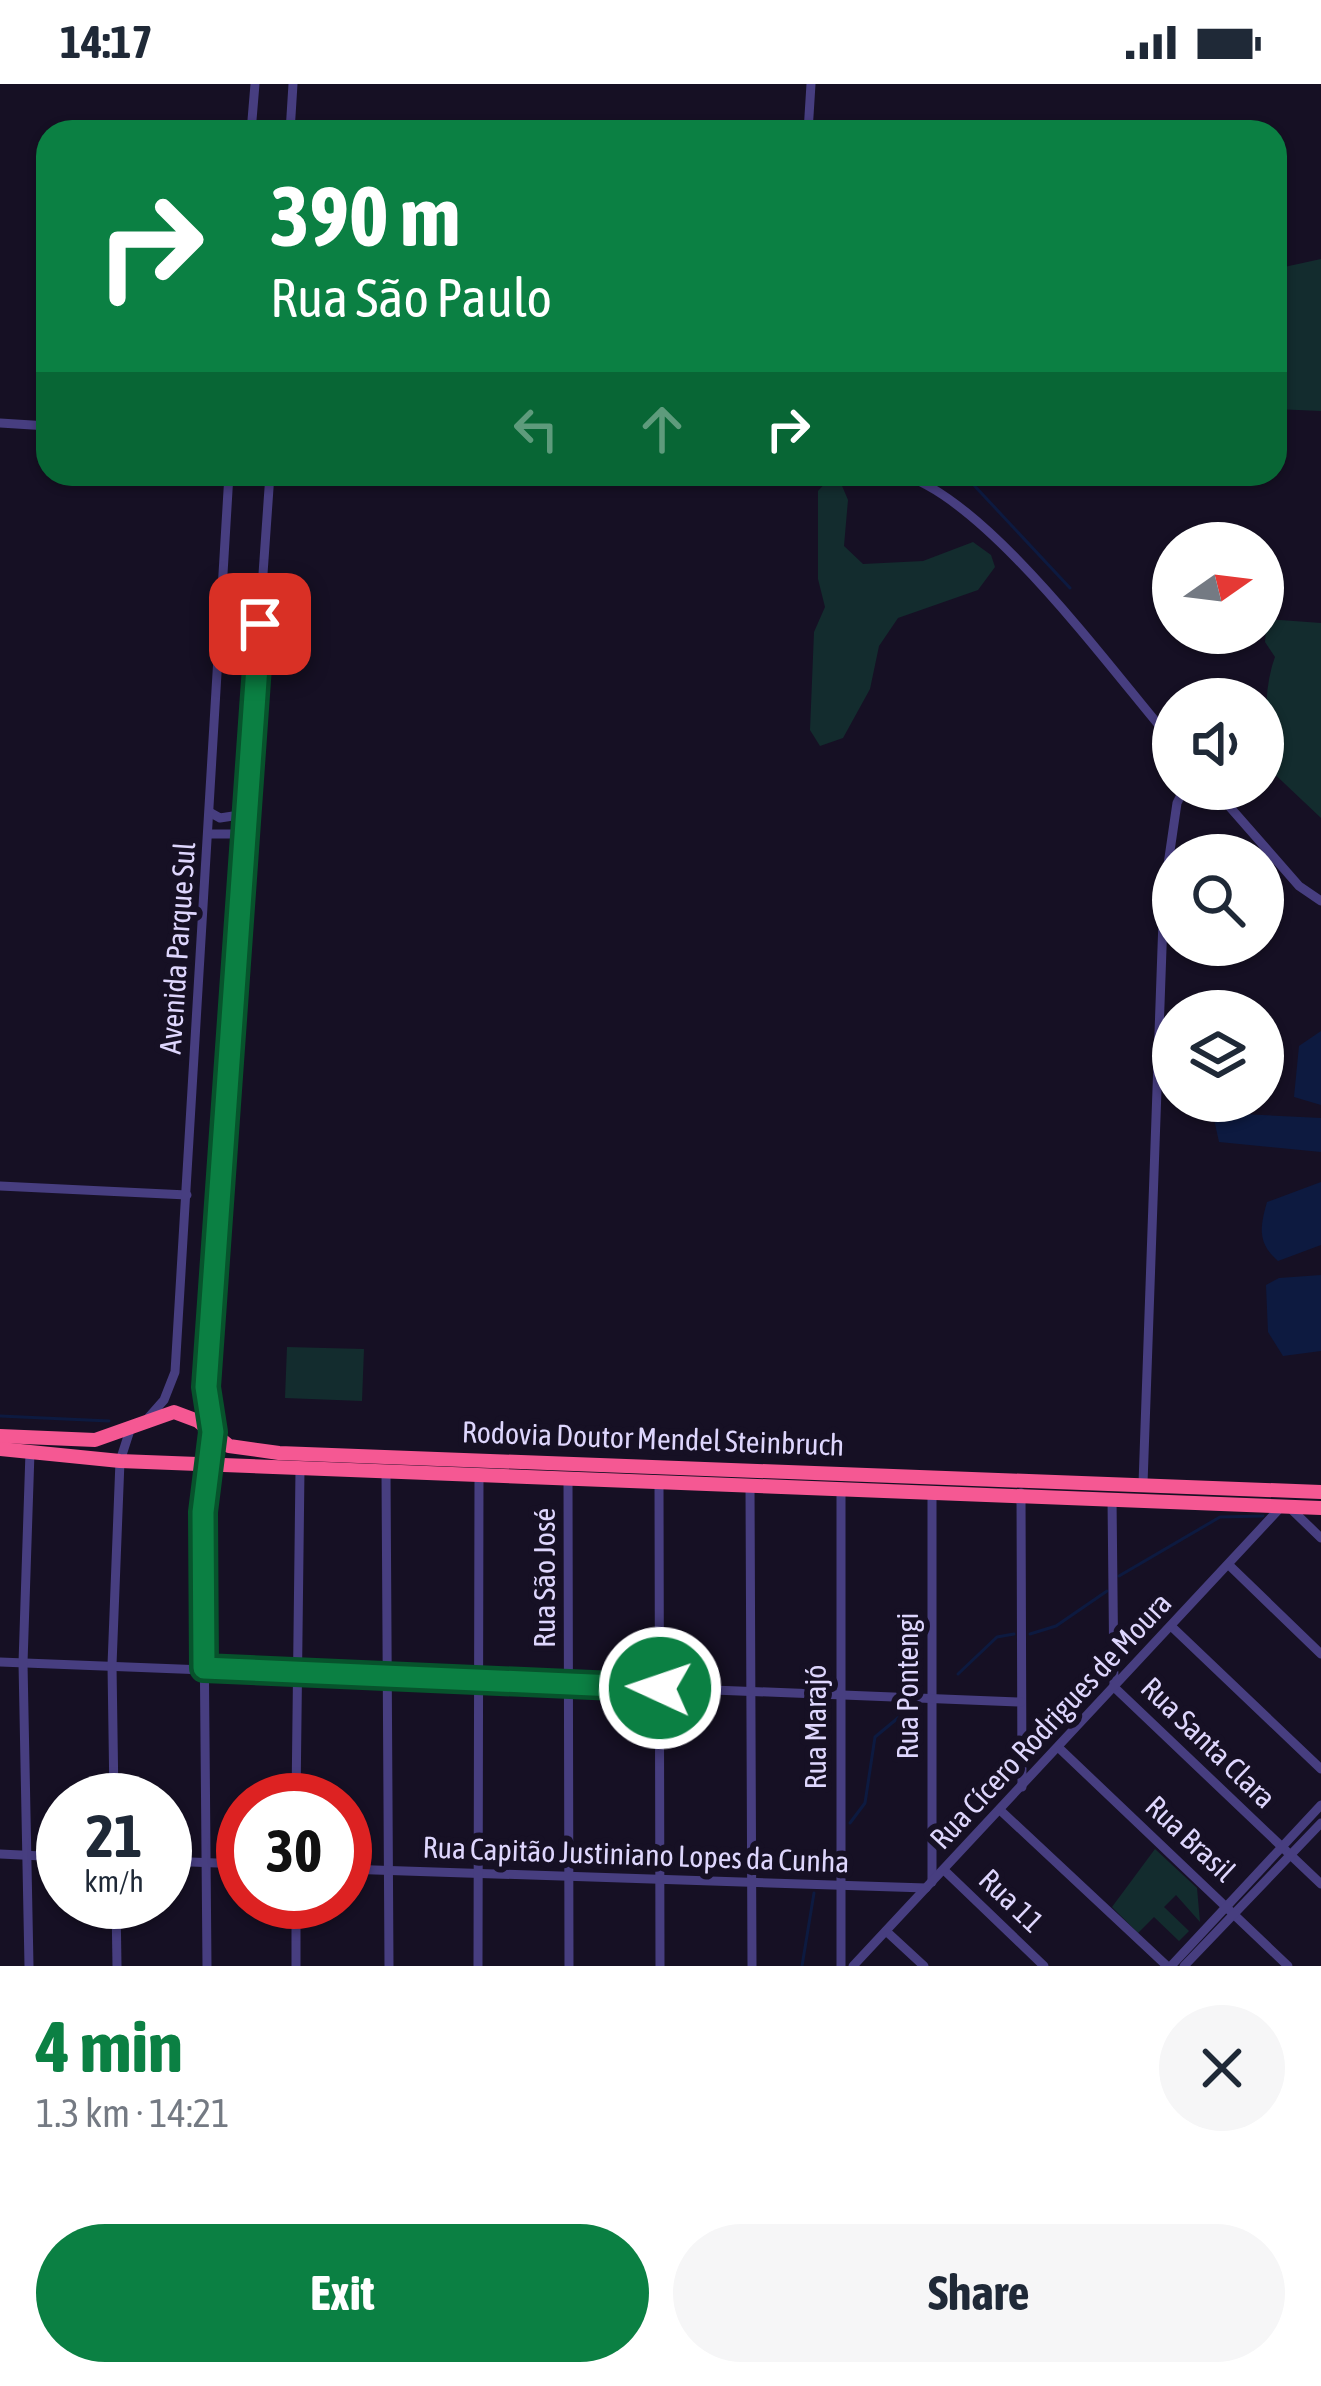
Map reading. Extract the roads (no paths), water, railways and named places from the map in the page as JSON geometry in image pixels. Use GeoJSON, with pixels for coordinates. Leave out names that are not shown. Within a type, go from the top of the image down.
{"type":"FeatureCollection","features":[{"type":"Feature","properties":{"kind":"highway","name":"Rodovia Doutor Mendel Steinbruch"},"geometry":{"type":"LineString","coordinates":[[148,1417],[174,1412],[239,1449],[279,1453],[1321,1492]]}},
{"type":"Feature","properties":{"kind":"highway"},"geometry":{"type":"LineString","coordinates":[[0,1436],[94,1440],[148,1417]]}},
{"type":"Feature","properties":{"kind":"highway","name":"Rodovia Doutor Mendel Steinbruch"},"geometry":{"type":"LineString","coordinates":[[0,1449],[120,1461],[1112,1496],[1321,1508]]}},
{"type":"Feature","properties":{"kind":"street"},"geometry":{"type":"LineString","coordinates":[[252,120],[254,84]]}},
{"type":"Feature","properties":{"kind":"street"},"geometry":{"type":"LineString","coordinates":[[291,120],[293,84]]}},
{"type":"Feature","properties":{"kind":"street"},"geometry":{"type":"LineString","coordinates":[[809,120],[811,84]]}},
{"type":"Feature","properties":{"kind":"street"},"geometry":{"type":"LineString","coordinates":[[0,423],[36,425]]}},
{"type":"Feature","properties":{"kind":"street","name":"Avenida Parque Sul"},"geometry":{"type":"LineString","coordinates":[[120,1461],[128,1433],[164,1400],[175,1372],[228,486]]}},
{"type":"Feature","properties":{"kind":"street","name":"Avenida Parque Sul"},"geometry":{"type":"LineString","coordinates":[[207,1966],[204,1668],[208,1464],[213,1432],[206,1387],[270,486]]}},
{"type":"Feature","properties":{"kind":"street"},"geometry":{"type":"LineString","coordinates":[[934,486],[976,517],[1152,718]]}},
{"type":"Feature","properties":{"kind":"street"},"geometry":{"type":"LineString","coordinates":[[1143,1484],[1164,892],[1176,810]]}},
{"type":"Feature","properties":{"kind":"street"},"geometry":{"type":"LineString","coordinates":[[1232,810],[1299,886],[1321,902]]}},
{"type":"Feature","properties":{"kind":"street"},"geometry":{"type":"LineString","coordinates":[[211,813],[220,818],[246,814]]}},
{"type":"Feature","properties":{"kind":"street"},"geometry":{"type":"LineString","coordinates":[[209,834],[245,834]]}},
{"type":"Feature","properties":{"kind":"street"},"geometry":{"type":"LineString","coordinates":[[0,1186],[187,1195]]}},
{"type":"Feature","properties":{"kind":"street"},"geometry":{"type":"LineString","coordinates":[[29,1966],[23,1663],[30,1452]]}},
{"type":"Feature","properties":{"kind":"street"},"geometry":{"type":"LineString","coordinates":[[114,1773],[112,1665],[120,1461]]}},
{"type":"Feature","properties":{"kind":"street"},"geometry":{"type":"LineString","coordinates":[[296,1773],[300,1469]]}},
{"type":"Feature","properties":{"kind":"street"},"geometry":{"type":"LineString","coordinates":[[386,1472],[389,1966]]}},
{"type":"Feature","properties":{"kind":"street"},"geometry":{"type":"LineString","coordinates":[[478,1966],[479,1474]]}},
{"type":"Feature","properties":{"kind":"street","name":"Rua São José"},"geometry":{"type":"LineString","coordinates":[[568,1478],[569,1966]]}},
{"type":"Feature","properties":{"kind":"street"},"geometry":{"type":"LineString","coordinates":[[659,1481],[660,1966]]}},
{"type":"Feature","properties":{"kind":"street"},"geometry":{"type":"LineString","coordinates":[[750,1485],[752,1966]]}},
{"type":"Feature","properties":{"kind":"street","name":"Rua Marajó"},"geometry":{"type":"LineString","coordinates":[[841,1487],[841,1966]]}},
{"type":"Feature","properties":{"kind":"street","name":"Rua Pontengi"},"geometry":{"type":"LineString","coordinates":[[929,1885],[932,1490]]}},
{"type":"Feature","properties":{"kind":"street"},"geometry":{"type":"LineString","coordinates":[[1021,1493],[1022,1787]]}},
{"type":"Feature","properties":{"kind":"street"},"geometry":{"type":"LineString","coordinates":[[1112,1496],[1114,1688]]}},
{"type":"Feature","properties":{"kind":"street"},"geometry":{"type":"LineString","coordinates":[[1285,1506],[1321,1538]]}},
{"type":"Feature","properties":{"kind":"street","name":"Rua Cícero Rodrigues de Moura"},"geometry":{"type":"LineString","coordinates":[[853,1966],[1285,1506]]}},
{"type":"Feature","properties":{"kind":"street"},"geometry":{"type":"LineString","coordinates":[[1230,1566],[1321,1654]]}},
{"type":"Feature","properties":{"kind":"street"},"geometry":{"type":"LineString","coordinates":[[1172,1626],[1321,1768]]}},
{"type":"Feature","properties":{"kind":"street"},"geometry":{"type":"LineString","coordinates":[[0,1662],[1021,1702]]}},
{"type":"Feature","properties":{"kind":"street","name":"Rua Santa Clara"},"geometry":{"type":"LineString","coordinates":[[1114,1688],[1321,1883]]}},
{"type":"Feature","properties":{"kind":"street","name":"Rua Brasil"},"geometry":{"type":"LineString","coordinates":[[1059,1748],[1288,1966]]}},
{"type":"Feature","properties":{"kind":"street"},"geometry":{"type":"LineString","coordinates":[[1287,1851],[1321,1805]]}},
{"type":"Feature","properties":{"kind":"street"},"geometry":{"type":"LineString","coordinates":[[1000,1810],[1169,1966],[1321,1823]]}},
{"type":"Feature","properties":{"kind":"street"},"geometry":{"type":"LineString","coordinates":[[0,1854],[36,1856]]}},
{"type":"Feature","properties":{"kind":"street"},"geometry":{"type":"LineString","coordinates":[[192,1862],[216,1862]]}},
{"type":"Feature","properties":{"kind":"street","name":"Rua Capitão Justiniano Lopes da Cunha"},"geometry":{"type":"LineString","coordinates":[[372,1870],[929,1885]]}},
{"type":"Feature","properties":{"kind":"street","name":"Rua 11"},"geometry":{"type":"LineString","coordinates":[[944,1870],[1044,1966]]}},
{"type":"Feature","properties":{"kind":"street"},"geometry":{"type":"LineString","coordinates":[[1184,1966],[1230,1910]]}},
{"type":"Feature","properties":{"kind":"street"},"geometry":{"type":"LineString","coordinates":[[116,1929],[117,1966]]}},
{"type":"Feature","properties":{"kind":"street"},"geometry":{"type":"LineString","coordinates":[[296,1929],[296,1966]]}},
{"type":"Feature","properties":{"kind":"street"},"geometry":{"type":"LineString","coordinates":[[886,1931],[924,1966]]}},
{"type":"Feature","properties":{"kind":"water"},"geometry":{"type":"Polygon","coordinates":[[[1321,1031],[1321,1105],[1294,1097],[1299,1046],[1321,1031]]]}},
{"type":"Feature","properties":{"kind":"water"},"geometry":{"type":"Polygon","coordinates":[[[1321,1118],[1321,1152],[1219,1142],[1215,1122],[1321,1118]]]}},
{"type":"Feature","properties":{"kind":"water"},"geometry":{"type":"Polygon","coordinates":[[[1321,1182],[1321,1245],[1278,1261],[1266,1248],[1262,1234],[1267,1202],[1321,1182]]]}},
{"type":"Feature","properties":{"kind":"water"},"geometry":{"type":"Polygon","coordinates":[[[1321,1275],[1321,1351],[1283,1356],[1268,1332],[1266,1285],[1279,1278],[1321,1275]]]}},
{"type":"Feature","properties":{"kind":"waterway"},"geometry":{"type":"LineString","coordinates":[[975,486],[1070,588]]}},
{"type":"Feature","properties":{"kind":"waterway"},"geometry":{"type":"LineString","coordinates":[[0,1416],[109,1421]]}},
{"type":"Feature","properties":{"kind":"waterway"},"geometry":{"type":"LineString","coordinates":[[1119,1576],[1220,1517],[1263,1516]]}},
{"type":"Feature","properties":{"kind":"waterway"},"geometry":{"type":"LineString","coordinates":[[1030,1634],[1056,1626],[1107,1591]]}},
{"type":"Feature","properties":{"kind":"waterway"},"geometry":{"type":"LineString","coordinates":[[958,1674],[997,1637],[1014,1634]]}},
{"type":"Feature","properties":{"kind":"waterway"},"geometry":{"type":"LineString","coordinates":[[850,1823],[865,1803],[875,1737],[916,1703]]}},
{"type":"Feature","properties":{"kind":"waterway"},"geometry":{"type":"LineString","coordinates":[[802,1966],[814,1893]]}}]}
